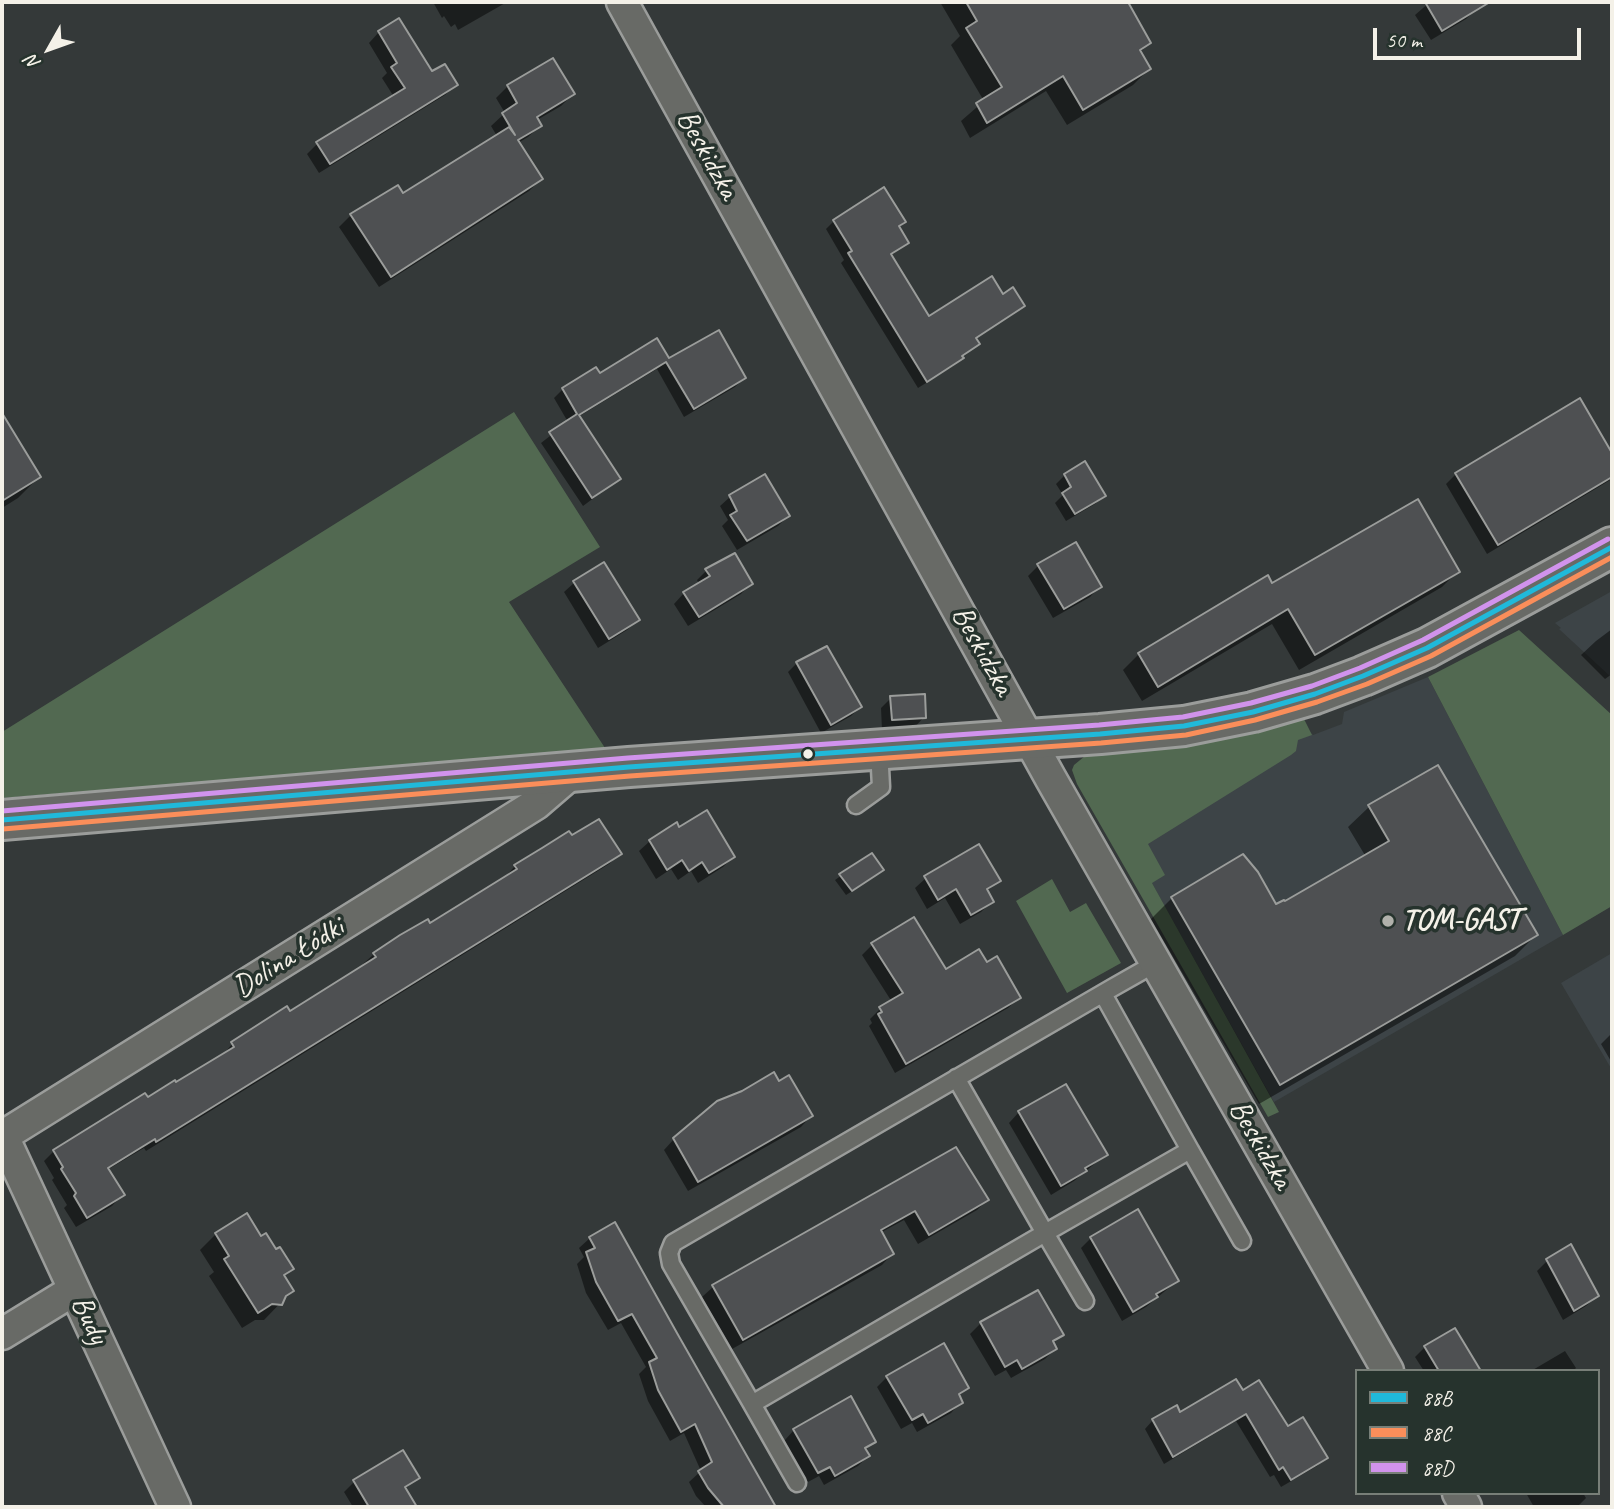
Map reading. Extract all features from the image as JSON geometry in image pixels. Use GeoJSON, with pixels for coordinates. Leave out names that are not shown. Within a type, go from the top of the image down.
{"type":"FeatureCollection","features":[{"type":"Feature","properties":{"kind":"street","name":"Beskidzka"},"geometry":{"type":"LineString","coordinates":[[622,2],[1051,779],[1387,1369]]}},
{"type":"Feature","properties":{"kind":"street"},"geometry":{"type":"LineString","coordinates":[[2,820],[1184,726],[1253,712],[1315,694],[1363,676],[1427,648],[1612,547]]}},
{"type":"Feature","properties":{"kind":"street","name":"Dolina Łódki"},"geometry":{"type":"LineString","coordinates":[[2,1135],[536,804],[572,773]]}},
{"type":"Feature","properties":{"kind":"street","name":"Budy"},"geometry":{"type":"LineString","coordinates":[[2,1135],[175,1507]]}},
{"type":"Feature","properties":{"kind":"street"},"geometry":{"type":"LineString","coordinates":[[2,1334],[74,1290]]}},
{"type":"Feature","properties":{"kind":"lane"},"geometry":{"type":"LineString","coordinates":[[856,805],[881,787],[879,749]]}},
{"type":"Feature","properties":{"kind":"lane"},"geometry":{"type":"LineString","coordinates":[[797,1483],[671,1264],[669,1253],[673,1242],[1156,963]]}},
{"type":"Feature","properties":{"kind":"lane"},"geometry":{"type":"LineString","coordinates":[[1102,994],[1242,1241]]}},
{"type":"Feature","properties":{"kind":"lane"},"geometry":{"type":"LineString","coordinates":[[956,1078],[1085,1301]]}},
{"type":"Feature","properties":{"kind":"lane"},"geometry":{"type":"LineString","coordinates":[[752,1404],[1190,1150]]}},
{"type":"Feature","properties":{"kind":"shaded area"},"geometry":{"type":"Polygon","coordinates":[[[1612,591],[1612,678],[1555,623],[1612,591]]]}},
{"type":"Feature","properties":{"kind":"shaded area"},"geometry":{"type":"Polygon","coordinates":[[[1428,677],[1563,935],[1274,1102],[1095,781],[1305,727],[1313,735],[1342,724],[1344,712],[1428,677]]]}},
{"type":"Feature","properties":{"kind":"shaded area"},"geometry":{"type":"Polygon","coordinates":[[[1612,953],[1612,1070],[1561,983],[1612,953]]]}},
{"type":"Feature","properties":{"kind":"green space"},"geometry":{"type":"Polygon","coordinates":[[[514,412],[600,547],[509,602],[607,751],[2,798],[2,732],[514,412]]]}},
{"type":"Feature","properties":{"kind":"green space"},"geometry":{"type":"Polygon","coordinates":[[[1519,630],[1612,715],[1612,906],[1563,935],[1428,677],[1519,630]]]}},
{"type":"Feature","properties":{"kind":"green space"},"geometry":{"type":"Polygon","coordinates":[[[1304,719],[1312,735],[1298,740],[1296,751],[1148,844],[1165,875],[1152,883],[1279,1112],[1268,1117],[1077,784],[1072,770],[1085,756],[1158,749],[1304,719]]]}},
{"type":"Feature","properties":{"kind":"green space"},"geometry":{"type":"Polygon","coordinates":[[[1052,879],[1070,912],[1086,903],[1121,963],[1067,993],[1016,901],[1052,879]]]}},
{"type":"Feature","properties":{"kind":"building"},"geometry":{"type":"Polygon","coordinates":[[[966,2],[1128,2],[1151,43],[1140,50],[1151,69],[1083,110],[1063,76],[987,123],[976,103],[1002,87],[966,28],[977,21],[966,2]]]}},
{"type":"Feature","properties":{"kind":"building"},"geometry":{"type":"Polygon","coordinates":[[[1425,2],[1490,2],[1442,31],[1425,2]]]}},
{"type":"Feature","properties":{"kind":"building"},"geometry":{"type":"Polygon","coordinates":[[[399,18],[432,71],[445,64],[458,85],[330,164],[316,142],[405,88],[391,67],[397,63],[378,31],[399,18]]]}},
{"type":"Feature","properties":{"kind":"building"},"geometry":{"type":"Polygon","coordinates":[[[553,58],[575,94],[537,117],[542,126],[518,140],[543,179],[391,277],[350,214],[398,185],[403,193],[509,127],[515,135],[502,113],[517,103],[507,85],[553,58]]]}},
{"type":"Feature","properties":{"kind":"building"},"geometry":{"type":"Polygon","coordinates":[[[884,187],[906,222],[899,226],[909,243],[891,254],[929,316],[992,276],[1003,294],[1013,287],[1025,306],[976,338],[980,344],[927,382],[848,253],[852,251],[833,220],[884,187]]]}},
{"type":"Feature","properties":{"kind":"building"},"geometry":{"type":"Polygon","coordinates":[[[719,330],[746,378],[694,409],[666,362],[579,415],[621,479],[592,498],[549,432],[577,414],[562,388],[596,367],[600,373],[657,338],[669,358],[719,330]]]}},
{"type":"Feature","properties":{"kind":"building"},"geometry":{"type":"Polygon","coordinates":[[[1580,398],[1612,453],[1612,477],[1498,545],[1455,473],[1580,398]]]}},
{"type":"Feature","properties":{"kind":"building"},"geometry":{"type":"Polygon","coordinates":[[[2,413],[41,477],[2,501],[2,413]]]}},
{"type":"Feature","properties":{"kind":"building"},"geometry":{"type":"Polygon","coordinates":[[[1085,461],[1106,496],[1075,514],[1062,493],[1071,487],[1064,474],[1085,461]]]}},
{"type":"Feature","properties":{"kind":"building"},"geometry":{"type":"Polygon","coordinates":[[[765,474],[790,516],[747,541],[730,515],[737,511],[729,495],[765,474]]]}},
{"type":"Feature","properties":{"kind":"building"},"geometry":{"type":"Polygon","coordinates":[[[1418,499],[1460,572],[1315,655],[1288,609],[1158,687],[1138,653],[1268,575],[1272,583],[1418,499]]]}},
{"type":"Feature","properties":{"kind":"building"},"geometry":{"type":"Polygon","coordinates":[[[1076,542],[1102,587],[1064,609],[1037,564],[1076,542]]]}},
{"type":"Feature","properties":{"kind":"building"},"geometry":{"type":"Polygon","coordinates":[[[735,553],[753,584],[699,617],[683,592],[710,576],[705,569],[735,553]]]}},
{"type":"Feature","properties":{"kind":"building"},"geometry":{"type":"Polygon","coordinates":[[[604,562],[640,620],[609,639],[573,581],[604,562]]]}},
{"type":"Feature","properties":{"kind":"building"},"geometry":{"type":"Polygon","coordinates":[[[827,646],[862,707],[831,725],[796,662],[827,646]]]}},
{"type":"Feature","properties":{"kind":"building"},"geometry":{"type":"Polygon","coordinates":[[[925,694],[926,718],[892,720],[890,696],[925,694]]]}},
{"type":"Feature","properties":{"kind":"building","name":"TOM-GAST"},"geometry":{"type":"Polygon","coordinates":[[[1438,765],[1538,935],[1280,1085],[1171,897],[1243,854],[1258,872],[1276,904],[1285,901],[1389,841],[1368,805],[1438,765]]]}},
{"type":"Feature","properties":{"kind":"building"},"geometry":{"type":"Polygon","coordinates":[[[707,810],[735,857],[709,873],[702,862],[689,871],[682,860],[667,870],[649,840],[677,822],[679,827],[707,810]]]}},
{"type":"Feature","properties":{"kind":"building"},"geometry":{"type":"Polygon","coordinates":[[[599,819],[622,854],[156,1142],[155,1139],[108,1168],[125,1195],[87,1218],[53,1150],[145,1093],[148,1097],[234,1047],[231,1042],[287,1006],[290,1011],[376,957],[373,953],[400,935],[428,919],[430,923],[517,869],[514,865],[569,831],[572,835],[599,819]]]}},
{"type":"Feature","properties":{"kind":"building"},"geometry":{"type":"Polygon","coordinates":[[[979,844],[1001,881],[987,889],[994,902],[971,915],[956,889],[938,900],[924,876],[979,844]]]}},
{"type":"Feature","properties":{"kind":"building"},"geometry":{"type":"Polygon","coordinates":[[[872,853],[884,870],[852,891],[839,874],[872,853]]]}},
{"type":"Feature","properties":{"kind":"building"},"geometry":{"type":"Polygon","coordinates":[[[914,917],[946,969],[979,949],[987,962],[997,956],[1021,998],[906,1064],[878,1014],[882,1012],[879,1007],[903,993],[871,943],[914,917]]]}},
{"type":"Feature","properties":{"kind":"building"},"geometry":{"type":"Polygon","coordinates":[[[774,1072],[779,1081],[789,1075],[813,1116],[698,1182],[673,1138],[717,1101],[742,1091],[774,1072]]]}},
{"type":"Feature","properties":{"kind":"building"},"geometry":{"type":"Polygon","coordinates":[[[1066,1084],[1108,1155],[1061,1186],[1018,1111],[1066,1084]]]}},
{"type":"Feature","properties":{"kind":"building"},"geometry":{"type":"Polygon","coordinates":[[[956,1147],[989,1200],[929,1235],[915,1211],[881,1230],[894,1254],[743,1340],[712,1285],[956,1147]]]}},
{"type":"Feature","properties":{"kind":"building"},"geometry":{"type":"Polygon","coordinates":[[[1138,1209],[1179,1281],[1133,1312],[1090,1237],[1138,1209]]]}},
{"type":"Feature","properties":{"kind":"building"},"geometry":{"type":"Polygon","coordinates":[[[247,1213],[261,1236],[266,1233],[276,1249],[280,1247],[294,1269],[284,1275],[294,1291],[286,1296],[282,1305],[272,1304],[258,1313],[224,1259],[229,1256],[215,1233],[247,1213]]]}},
{"type":"Feature","properties":{"kind":"building"},"geometry":{"type":"Polygon","coordinates":[[[615,1222],[776,1507],[724,1507],[698,1471],[712,1462],[695,1424],[681,1432],[658,1390],[649,1362],[657,1358],[632,1314],[618,1321],[596,1282],[586,1252],[595,1248],[589,1237],[615,1222]]]}},
{"type":"Feature","properties":{"kind":"building"},"geometry":{"type":"Polygon","coordinates":[[[1571,1244],[1599,1296],[1574,1311],[1546,1259],[1571,1244]]]}},
{"type":"Feature","properties":{"kind":"building"},"geometry":{"type":"Polygon","coordinates":[[[1038,1290],[1064,1335],[1053,1341],[1057,1349],[1022,1369],[1017,1360],[1005,1367],[980,1322],[1038,1290]]]}},
{"type":"Feature","properties":{"kind":"building"},"geometry":{"type":"Polygon","coordinates":[[[1455,1328],[1480,1369],[1438,1369],[1424,1346],[1455,1328]]]}},
{"type":"Feature","properties":{"kind":"building"},"geometry":{"type":"Polygon","coordinates":[[[944,1343],[969,1388],[959,1394],[963,1403],[928,1423],[923,1414],[912,1420],[886,1376],[944,1343]]]}},
{"type":"Feature","properties":{"kind":"building"},"geometry":{"type":"Polygon","coordinates":[[[1236,1379],[1243,1390],[1259,1380],[1288,1426],[1303,1417],[1328,1458],[1291,1480],[1283,1467],[1279,1470],[1246,1414],[1173,1457],[1152,1419],[1177,1405],[1180,1412],[1236,1379]]]}},
{"type":"Feature","properties":{"kind":"building"},"geometry":{"type":"Polygon","coordinates":[[[851,1396],[876,1442],[865,1448],[870,1456],[835,1476],[830,1467],[818,1473],[793,1429],[851,1396]]]}},
{"type":"Feature","properties":{"kind":"building"},"geometry":{"type":"Polygon","coordinates":[[[403,1450],[420,1478],[405,1487],[417,1507],[369,1507],[353,1480],[403,1450]]]}},
{"type":"Feature","properties":{"kind":"transit line","name":"88D"},"geometry":{"type":"LineString","coordinates":[[2,811],[628,758],[1183,717],[1251,703],[1312,686],[1360,668],[1423,640],[1608,539]]}},
{"type":"Feature","properties":{"kind":"transit line","name":"88B"},"geometry":{"type":"LineString","coordinates":[[2,820],[629,767],[1184,726],[1253,712],[1315,694],[1363,676],[1427,648],[1612,547]]}},
{"type":"Feature","properties":{"kind":"transit line","name":"88C"},"geometry":{"type":"LineString","coordinates":[[3,829],[630,776],[1186,735],[1255,720],[1367,684],[1431,656],[1612,557]]}},
{"type":"Feature","properties":{"kind":"place","name":"TOM-GAST"},"geometry":{"type":"Point","coordinates":[1388,921]}}]}
